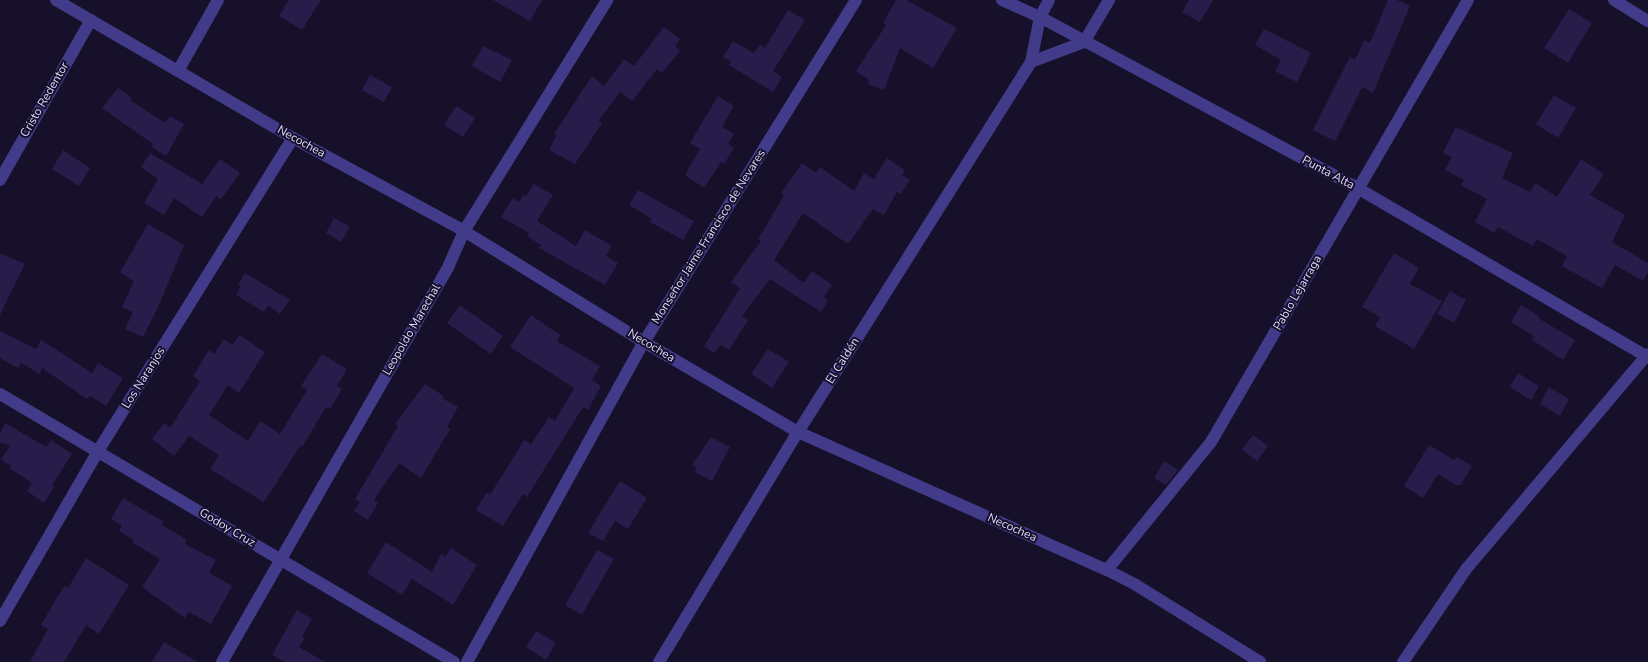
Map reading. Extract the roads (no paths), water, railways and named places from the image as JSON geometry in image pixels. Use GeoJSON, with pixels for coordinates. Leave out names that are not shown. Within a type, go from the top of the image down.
{"type":"FeatureCollection","features":[{"type":"Feature","properties":{"kind":"street","name":"Necochea"},"geometry":{"type":"LineString","coordinates":[[56,0],[293,138],[464,231],[644,342],[798,432],[1107,570],[1136,585],[1260,662]]}},
{"type":"Feature","properties":{"kind":"street"},"geometry":{"type":"LineString","coordinates":[[178,71],[218,0]]}},
{"type":"Feature","properties":{"kind":"street","name":"Leopoldo Marechal"},"geometry":{"type":"LineString","coordinates":[[222,662],[449,265],[464,231],[607,0]]}},
{"type":"Feature","properties":{"kind":"street","name":"Monseñor Jaime Francisco de Nevares"},"geometry":{"type":"LineString","coordinates":[[467,662],[644,342],[856,0]]}},
{"type":"Feature","properties":{"kind":"street","name":"Punta Alta"},"geometry":{"type":"LineString","coordinates":[[1002,0],[1040,17],[1359,189],[1648,356]]}},
{"type":"Feature","properties":{"kind":"street","name":"El Caldén"},"geometry":{"type":"LineString","coordinates":[[659,662],[798,432],[1031,62],[1040,17],[1049,0]]}},
{"type":"Feature","properties":{"kind":"street"},"geometry":{"type":"LineString","coordinates":[[1031,62],[1084,42],[1109,0]]}},
{"type":"Feature","properties":{"kind":"street","name":"Pablo Lejarraga"},"geometry":{"type":"LineString","coordinates":[[1107,570],[1211,442],[1468,0]]}},
{"type":"Feature","properties":{"kind":"street"},"geometry":{"type":"LineString","coordinates":[[1614,0],[1648,21]]}},
{"type":"Feature","properties":{"kind":"street","name":"Cristo Redentor"},"geometry":{"type":"LineString","coordinates":[[0,180],[91,20]]}},
{"type":"Feature","properties":{"kind":"street","name":"Los Naranjos"},"geometry":{"type":"LineString","coordinates":[[0,621],[98,451],[293,138]]}},
{"type":"Feature","properties":{"kind":"street"},"geometry":{"type":"LineString","coordinates":[[1403,662],[1467,568],[1648,356]]}},
{"type":"Feature","properties":{"kind":"street","name":"Godoy Cruz"},"geometry":{"type":"LineString","coordinates":[[0,394],[454,662]]}}]}
